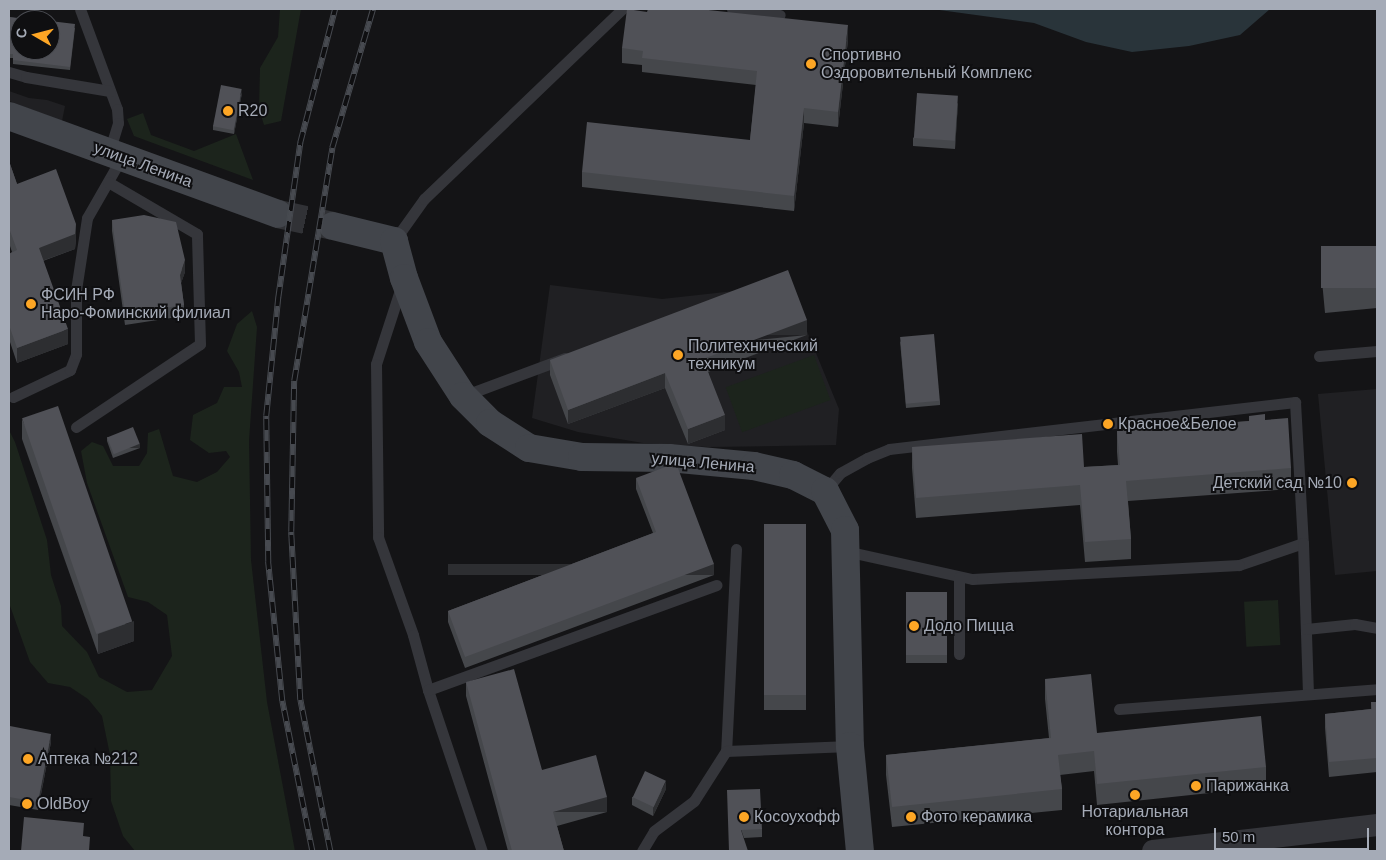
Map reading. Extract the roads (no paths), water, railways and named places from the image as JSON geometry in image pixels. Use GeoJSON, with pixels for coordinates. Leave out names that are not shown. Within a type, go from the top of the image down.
{"type":"FeatureCollection","features":[{"type":"Feature","properties":{"kind":"street","name":"улица Ленина"},"geometry":{"type":"LineString","coordinates":[[9,116],[278,214]]}},
{"type":"Feature","properties":{"kind":"street"},"geometry":{"type":"LineString","coordinates":[[333,226],[394,241]]}},
{"type":"Feature","properties":{"kind":"street","name":"улица Ленина"},"geometry":{"type":"LineString","coordinates":[[394,241],[404,278],[428,342],[463,396],[490,423],[530,448],[582,456],[669,458],[754,466],[793,474],[825,491]]}},
{"type":"Feature","properties":{"kind":"street"},"geometry":{"type":"LineString","coordinates":[[825,491],[845,530],[850,746],[860,851]]}},
{"type":"Feature","properties":{"kind":"street"},"geometry":{"type":"LineString","coordinates":[[1154,851],[1377,825]]}},
{"type":"Feature","properties":{"kind":"lane"},"geometry":{"type":"LineString","coordinates":[[13,397],[70,370],[76,354],[76,290],[87,218],[108,182],[116,155],[118,123],[116,109],[80,9]]}},
{"type":"Feature","properties":{"kind":"lane"},"geometry":{"type":"LineString","coordinates":[[394,241],[424,198],[622,9]]}},
{"type":"Feature","properties":{"kind":"lane"},"geometry":{"type":"LineString","coordinates":[[732,9],[780,14]]}},
{"type":"Feature","properties":{"kind":"lane"},"geometry":{"type":"LineString","coordinates":[[9,73],[110,91]]}},
{"type":"Feature","properties":{"kind":"lane"},"geometry":{"type":"LineString","coordinates":[[76,427],[200,344],[198,234],[108,182]]}},
{"type":"Feature","properties":{"kind":"lane"},"geometry":{"type":"LineString","coordinates":[[404,278],[376,364],[378,537],[413,635],[428,690],[482,851]]}},
{"type":"Feature","properties":{"kind":"lane"},"geometry":{"type":"LineString","coordinates":[[1319,356],[1377,351]]}},
{"type":"Feature","properties":{"kind":"lane"},"geometry":{"type":"LineString","coordinates":[[463,396],[578,352]]}},
{"type":"Feature","properties":{"kind":"lane"},"geometry":{"type":"LineString","coordinates":[[825,491],[840,473],[888,449],[1294,402],[1304,543],[1308,694]]}},
{"type":"Feature","properties":{"kind":"lane"},"geometry":{"type":"LineString","coordinates":[[846,552],[972,579],[1239,565],[1304,543]]}},
{"type":"Feature","properties":{"kind":"lane"},"geometry":{"type":"LineString","coordinates":[[642,851],[654,831],[694,801],[726,751],[736,550]]}},
{"type":"Feature","properties":{"kind":"lane"},"geometry":{"type":"LineString","coordinates":[[959,577],[959,654]]}},
{"type":"Feature","properties":{"kind":"lane"},"geometry":{"type":"LineString","coordinates":[[428,690],[716,585]]}},
{"type":"Feature","properties":{"kind":"lane"},"geometry":{"type":"LineString","coordinates":[[1306,629],[1355,624],[1377,628]]}},
{"type":"Feature","properties":{"kind":"lane"},"geometry":{"type":"LineString","coordinates":[[1119,709],[1377,689]]}},
{"type":"Feature","properties":{"kind":"lane"},"geometry":{"type":"LineString","coordinates":[[726,751],[850,746]]}},
{"type":"Feature","properties":{"kind":"tunnel"},"geometry":{"type":"LineString","coordinates":[[278,214],[333,226]]}},
{"type":"Feature","properties":{"kind":"railway"},"geometry":{"type":"LineString","coordinates":[[312,851],[282,701],[268,562],[266,416],[278,298],[300,143],[335,9]]}},
{"type":"Feature","properties":{"kind":"railway"},"geometry":{"type":"LineString","coordinates":[[330,851],[300,700],[291,532],[294,381],[332,148],[373,9]]}},
{"type":"Feature","properties":{"kind":"place","name":"Спортивно Оздоровительный Комплекс"},"geometry":{"type":"Point","coordinates":[811,64]}},
{"type":"Feature","properties":{"kind":"place","name":"R20"},"geometry":{"type":"Point","coordinates":[228,111]}},
{"type":"Feature","properties":{"kind":"place","name":"ФСИН РФ Наро-Фоминский филиал"},"geometry":{"type":"Point","coordinates":[31,304]}},
{"type":"Feature","properties":{"kind":"place","name":"Политехнический техникум"},"geometry":{"type":"Point","coordinates":[678,355]}},
{"type":"Feature","properties":{"kind":"place","name":"Красное&Белое"},"geometry":{"type":"Point","coordinates":[1108,424]}},
{"type":"Feature","properties":{"kind":"place","name":"Детский сад №10"},"geometry":{"type":"Point","coordinates":[1352,483]}},
{"type":"Feature","properties":{"kind":"place","name":"Додо Пицца"},"geometry":{"type":"Point","coordinates":[914,626]}},
{"type":"Feature","properties":{"kind":"place","name":"Аптека №212"},"geometry":{"type":"Point","coordinates":[28,759]}},
{"type":"Feature","properties":{"kind":"place","name":"Парижанка"},"geometry":{"type":"Point","coordinates":[1196,786]}},
{"type":"Feature","properties":{"kind":"place","name":"Нотариальная контора"},"geometry":{"type":"Point","coordinates":[1135,795]}},
{"type":"Feature","properties":{"kind":"place","name":"OldBoy"},"geometry":{"type":"Point","coordinates":[27,804]}},
{"type":"Feature","properties":{"kind":"place","name":"Косоухофф"},"geometry":{"type":"Point","coordinates":[744,817]}},
{"type":"Feature","properties":{"kind":"place","name":"Фото керамика"},"geometry":{"type":"Point","coordinates":[911,817]}}]}
